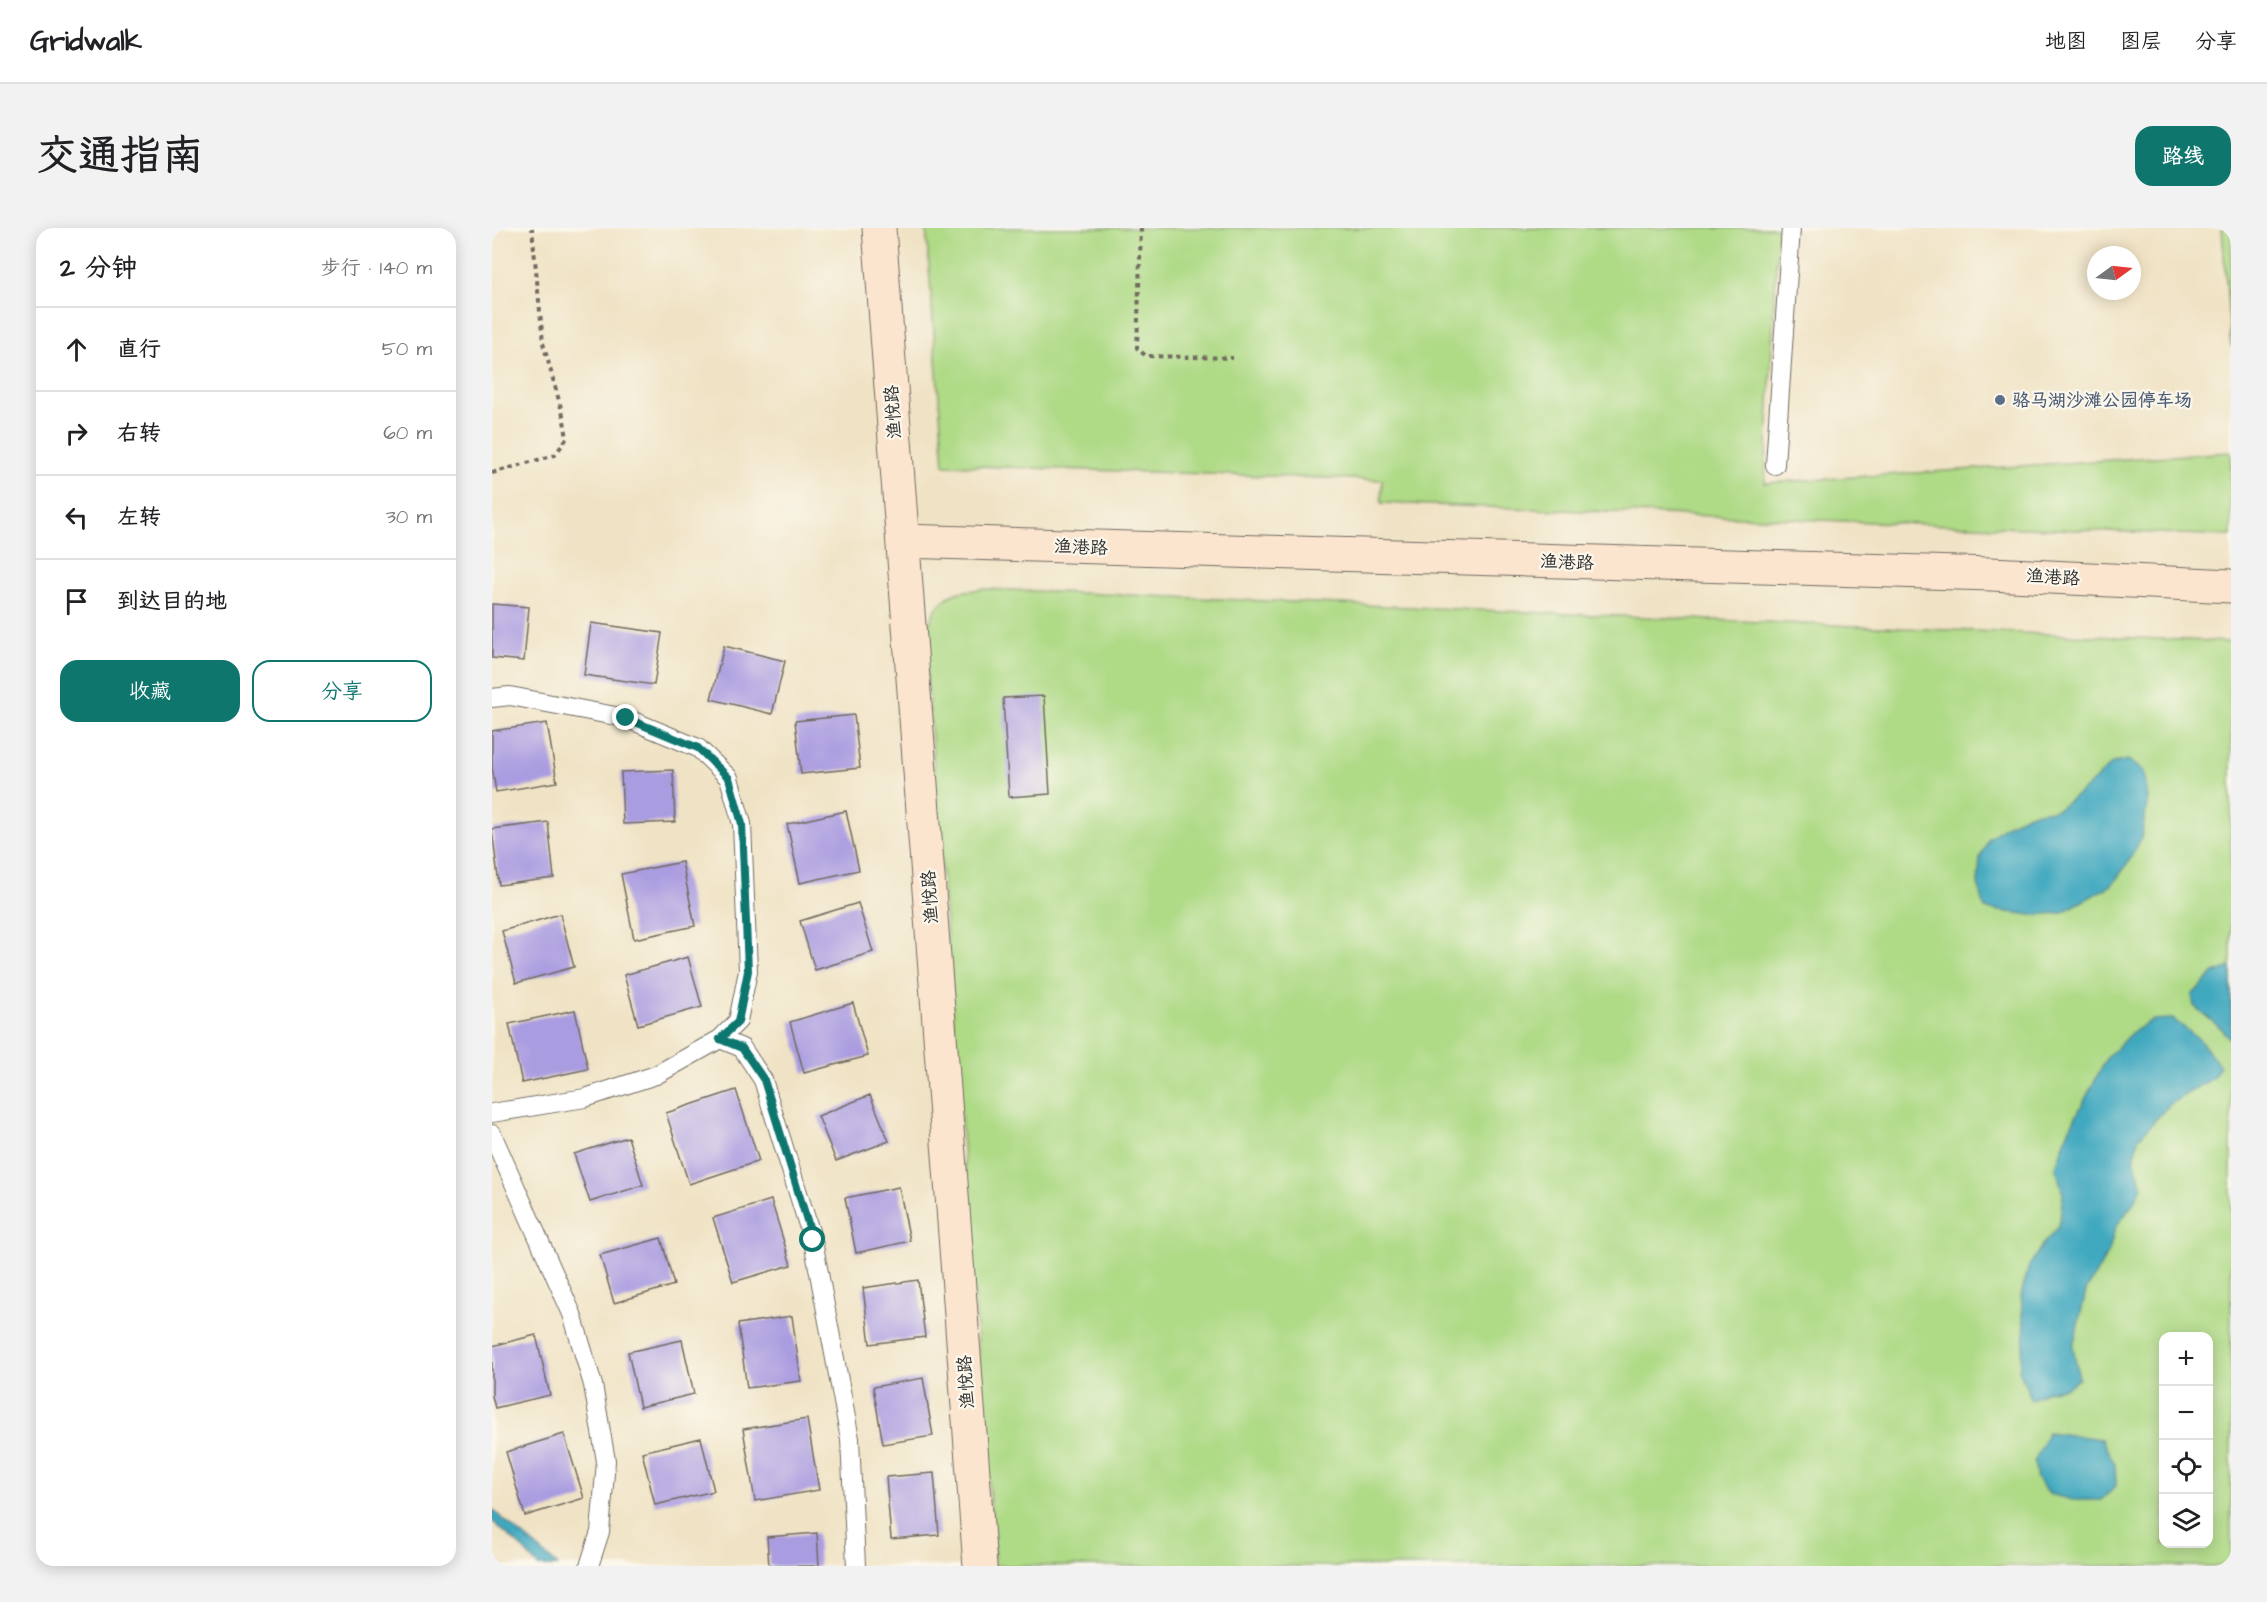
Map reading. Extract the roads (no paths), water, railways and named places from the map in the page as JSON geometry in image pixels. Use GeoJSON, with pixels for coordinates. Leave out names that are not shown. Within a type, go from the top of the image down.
{"type":"FeatureCollection","features":[{"type":"Feature","properties":{"kind":"street","name":"渔悦路"},"geometry":{"type":"LineString","coordinates":[[879,228],[980,1566]]}},
{"type":"Feature","properties":{"kind":"street","name":"渔港路"},"geometry":{"type":"LineString","coordinates":[[903,541],[1991,574],[2231,586]]}},
{"type":"Feature","properties":{"kind":"lane"},"geometry":{"type":"LineString","coordinates":[[1775,465],[1791,228]]}},
{"type":"Feature","properties":{"kind":"lane"},"geometry":{"type":"LineString","coordinates":[[492,698],[510,696],[626,718],[698,748],[729,778],[742,824],[748,971],[738,1022],[720,1039],[656,1076],[585,1098],[492,1113]]}},
{"type":"Feature","properties":{"kind":"lane"},"geometry":{"type":"LineString","coordinates":[[720,1039],[742,1048],[764,1080],[813,1240],[850,1439],[856,1566]]}},
{"type":"Feature","properties":{"kind":"lane"},"geometry":{"type":"LineString","coordinates":[[492,1134],[572,1314],[593,1385],[606,1461],[600,1532],[589,1566]]}},
{"type":"Feature","properties":{"kind":"water"},"geometry":{"type":"Polygon","coordinates":[[[2128,760],[2144,771],[2148,799],[2141,839],[2112,885],[2061,913],[2032,915],[1985,909],[1978,884],[1980,858],[1989,838],[2008,824],[2032,813],[2058,809],[2086,788],[2113,763],[2128,760]]]}},
{"type":"Feature","properties":{"kind":"water"},"geometry":{"type":"Polygon","coordinates":[[[2231,967],[2231,1041],[2223,1030],[2194,1006],[2192,995],[2214,973],[2231,967]]]}},
{"type":"Feature","properties":{"kind":"water"},"geometry":{"type":"Polygon","coordinates":[[[2173,1019],[2200,1040],[2220,1066],[2213,1078],[2170,1104],[2138,1139],[2134,1158],[2142,1187],[2131,1207],[2115,1228],[2109,1251],[2086,1291],[2073,1347],[2079,1378],[2068,1387],[2047,1391],[2031,1400],[2019,1370],[2025,1335],[2021,1296],[2029,1266],[2043,1244],[2059,1226],[2063,1194],[2056,1167],[2068,1132],[2106,1059],[2131,1033],[2152,1020],[2173,1019]]]}},
{"type":"Feature","properties":{"kind":"water"},"geometry":{"type":"Polygon","coordinates":[[[2048,1432],[2101,1439],[2115,1464],[2116,1486],[2101,1500],[2073,1500],[2049,1494],[2037,1479],[2034,1462],[2048,1432]]]}},
{"type":"Feature","properties":{"kind":"water"},"geometry":{"type":"Polygon","coordinates":[[[492,1509],[558,1566],[538,1566],[492,1521],[492,1509]]]}},
{"type":"Feature","properties":{"kind":"place","name":"骆马湖沙滩公园停车场"},"geometry":{"type":"Point","coordinates":[2000,400]}}]}
